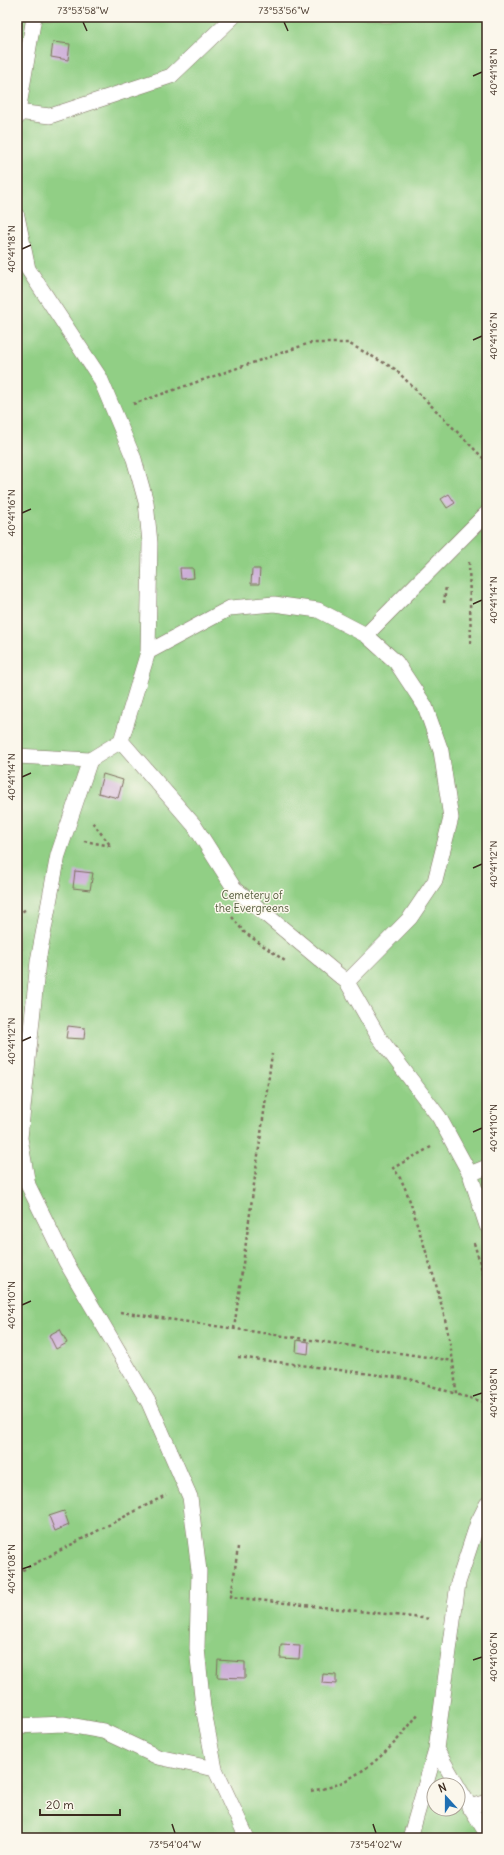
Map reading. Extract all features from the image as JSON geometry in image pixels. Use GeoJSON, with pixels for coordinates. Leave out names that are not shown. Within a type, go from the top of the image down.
{"type":"FeatureCollection","features":[{"type":"Feature","properties":{"kind":"lane"},"geometry":{"type":"LineString","coordinates":[[34,17],[17,114],[50,116],[171,76],[233,17]]}},
{"type":"Feature","properties":{"kind":"lane"},"geometry":{"type":"LineString","coordinates":[[17,216],[28,269],[100,378],[134,459],[146,502],[150,543],[148,652],[121,741],[90,760],[17,756]]}},
{"type":"Feature","properties":{"kind":"lane"},"geometry":{"type":"LineString","coordinates":[[366,635],[487,513]]}},
{"type":"Feature","properties":{"kind":"lane"},"geometry":{"type":"LineString","coordinates":[[148,652],[230,608],[274,604],[318,610],[366,635],[396,662],[425,706],[441,751],[451,818],[435,881],[410,918],[347,982]]}},
{"type":"Feature","properties":{"kind":"lane"},"geometry":{"type":"LineString","coordinates":[[121,741],[194,825],[234,888],[347,982],[378,1036],[439,1117],[470,1174],[487,1226]]}},
{"type":"Feature","properties":{"kind":"lane"},"geometry":{"type":"LineString","coordinates":[[90,760],[58,855],[38,962],[20,1138],[28,1185],[66,1262],[149,1403],[190,1497],[199,1571],[197,1648],[203,1707],[215,1769],[247,1838]]}},
{"type":"Feature","properties":{"kind":"lane"},"geometry":{"type":"LineString","coordinates":[[470,1174],[487,1167]]}},
{"type":"Feature","properties":{"kind":"lane"},"geometry":{"type":"LineString","coordinates":[[410,1838],[436,1749],[458,1583],[478,1522],[487,1504]]}},
{"type":"Feature","properties":{"kind":"lane"},"geometry":{"type":"LineString","coordinates":[[17,1726],[63,1724],[103,1731],[158,1757],[215,1769]]}},
{"type":"Feature","properties":{"kind":"lane"},"geometry":{"type":"LineString","coordinates":[[436,1749],[452,1777]]}},
{"type":"Feature","properties":{"kind":"lane"},"geometry":{"type":"LineString","coordinates":[[466,1802],[487,1834]]}},
{"type":"Feature","properties":{"kind":"lane"},"geometry":{"type":"LineString","coordinates":[[469,1807],[487,1802]]}},
{"type":"Feature","properties":{"kind":"path"},"geometry":{"type":"LineString","coordinates":[[114,410],[310,343],[348,343],[396,369],[487,462]]}},
{"type":"Feature","properties":{"kind":"path"},"geometry":{"type":"LineString","coordinates":[[468,532],[471,643]]}},
{"type":"Feature","properties":{"kind":"path"},"geometry":{"type":"LineString","coordinates":[[64,838],[111,846],[91,821]]}},
{"type":"Feature","properties":{"kind":"path"},"geometry":{"type":"LineString","coordinates":[[234,1329],[272,1054]]}},
{"type":"Feature","properties":{"kind":"path"},"geometry":{"type":"LineString","coordinates":[[437,1143],[393,1168],[409,1199],[428,1255],[442,1306],[454,1361],[456,1394]]}},
{"type":"Feature","properties":{"kind":"path"},"geometry":{"type":"LineString","coordinates":[[473,1238],[487,1286]]}},
{"type":"Feature","properties":{"kind":"path"},"geometry":{"type":"LineString","coordinates":[[94,1308],[454,1361]]}},
{"type":"Feature","properties":{"kind":"path"},"geometry":{"type":"LineString","coordinates":[[238,1357],[410,1379],[487,1403]]}},
{"type":"Feature","properties":{"kind":"path"},"geometry":{"type":"LineString","coordinates":[[17,1573],[185,1486]]}},
{"type":"Feature","properties":{"kind":"path"},"geometry":{"type":"LineString","coordinates":[[238,1547],[231,1597],[436,1619]]}},
{"type":"Feature","properties":{"kind":"path"},"geometry":{"type":"LineString","coordinates":[[311,1791],[337,1784],[369,1767],[394,1745],[421,1709]]}},
{"type":"Feature","properties":{"kind":"green space","name":"Cemetery of the Evergreens"},"geometry":{"type":"Polygon","coordinates":[[[17,17],[487,17],[487,1838],[17,1838],[17,17]]]}},
{"type":"Feature","properties":{"kind":"building"},"geometry":{"type":"Polygon","coordinates":[[[53,42],[70,44],[68,60],[51,57],[53,42]]]}},
{"type":"Feature","properties":{"kind":"building"},"geometry":{"type":"Polygon","coordinates":[[[449,494],[455,503],[447,508],[441,499],[449,494]]]}},
{"type":"Feature","properties":{"kind":"building"},"geometry":{"type":"Polygon","coordinates":[[[180,568],[193,568],[194,578],[181,579],[180,568]]]}},
{"type":"Feature","properties":{"kind":"building"},"geometry":{"type":"Polygon","coordinates":[[[252,569],[260,569],[259,584],[251,584],[252,569]]]}},
{"type":"Feature","properties":{"kind":"building"},"geometry":{"type":"Polygon","coordinates":[[[103,774],[123,780],[118,798],[98,793],[103,774]]]}},
{"type":"Feature","properties":{"kind":"building"},"geometry":{"type":"Polygon","coordinates":[[[75,871],[93,873],[90,890],[73,888],[75,871]]]}},
{"type":"Feature","properties":{"kind":"building"},"geometry":{"type":"Polygon","coordinates":[[[68,1026],[85,1028],[84,1039],[66,1038],[68,1026]]]}},
{"type":"Feature","properties":{"kind":"building"},"geometry":{"type":"Polygon","coordinates":[[[60,1329],[67,1343],[56,1349],[49,1335],[60,1329]]]}},
{"type":"Feature","properties":{"kind":"building"},"geometry":{"type":"Polygon","coordinates":[[[297,1340],[309,1342],[308,1354],[296,1352],[297,1340]]]}},
{"type":"Feature","properties":{"kind":"building"},"geometry":{"type":"Polygon","coordinates":[[[64,1511],[69,1525],[55,1531],[49,1516],[64,1511]]]}},
{"type":"Feature","properties":{"kind":"building"},"geometry":{"type":"Polygon","coordinates":[[[281,1645],[300,1646],[299,1659],[280,1658],[281,1645]]]}},
{"type":"Feature","properties":{"kind":"building"},"geometry":{"type":"Polygon","coordinates":[[[218,1660],[245,1662],[245,1678],[217,1677],[218,1660]]]}},
{"type":"Feature","properties":{"kind":"building"},"geometry":{"type":"Polygon","coordinates":[[[323,1674],[336,1675],[336,1684],[322,1683],[323,1674]]]}}]}
